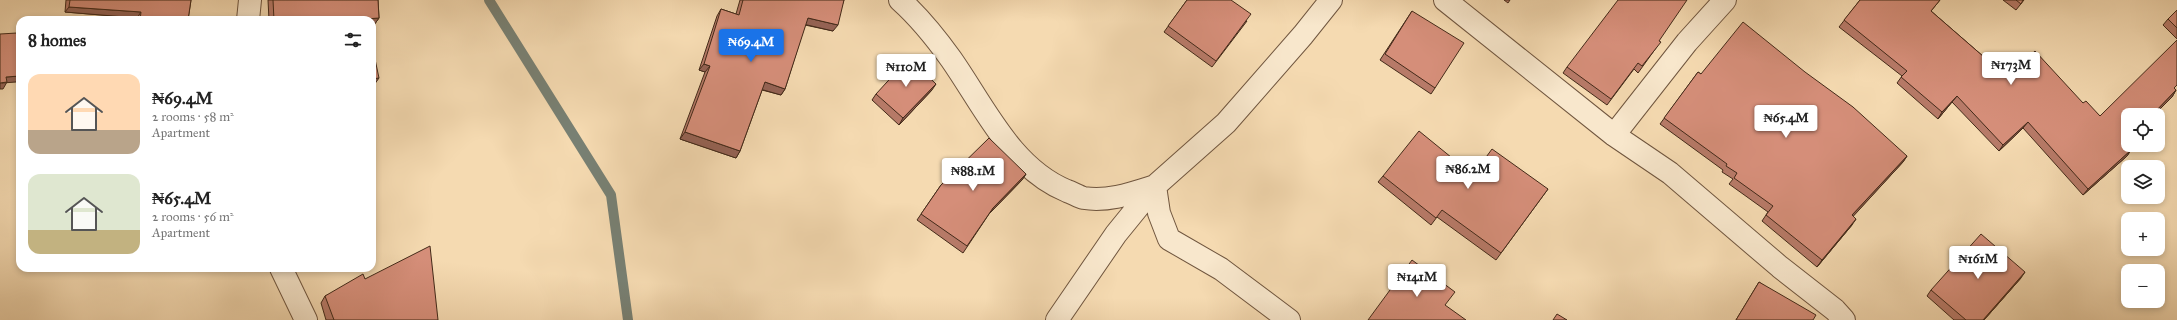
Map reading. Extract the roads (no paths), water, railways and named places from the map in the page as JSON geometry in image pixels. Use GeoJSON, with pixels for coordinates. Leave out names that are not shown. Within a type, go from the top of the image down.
{"type":"FeatureCollection","features":[{"type":"Feature","properties":{"kind":"street"},"geometry":{"type":"LineString","coordinates":[[248,16],[250,0]]}},
{"type":"Feature","properties":{"kind":"street"},"geometry":{"type":"LineString","coordinates":[[900,0],[914,13],[951,59],[996,128],[1021,158],[1053,185],[1084,198],[1115,198],[1155,186]]}},
{"type":"Feature","properties":{"kind":"street"},"geometry":{"type":"LineString","coordinates":[[1056,320],[1116,234],[1155,186],[1226,123],[1303,35],[1331,0]]}},
{"type":"Feature","properties":{"kind":"street"},"geometry":{"type":"LineString","coordinates":[[1445,0],[1614,135],[1670,173],[1780,267],[1835,310],[1844,320]]}},
{"type":"Feature","properties":{"kind":"street"},"geometry":{"type":"LineString","coordinates":[[1614,135],[1687,42],[1725,0]]}},
{"type":"Feature","properties":{"kind":"street"},"geometry":{"type":"LineString","coordinates":[[1155,186],[1158,213],[1169,239],[1221,269],[1289,320]]}},
{"type":"Feature","properties":{"kind":"street"},"geometry":{"type":"LineString","coordinates":[[283,272],[306,320]]}},
{"type":"Feature","properties":{"kind":"waterway"},"geometry":{"type":"LineString","coordinates":[[489,0],[611,195],[628,320]]}}]}
